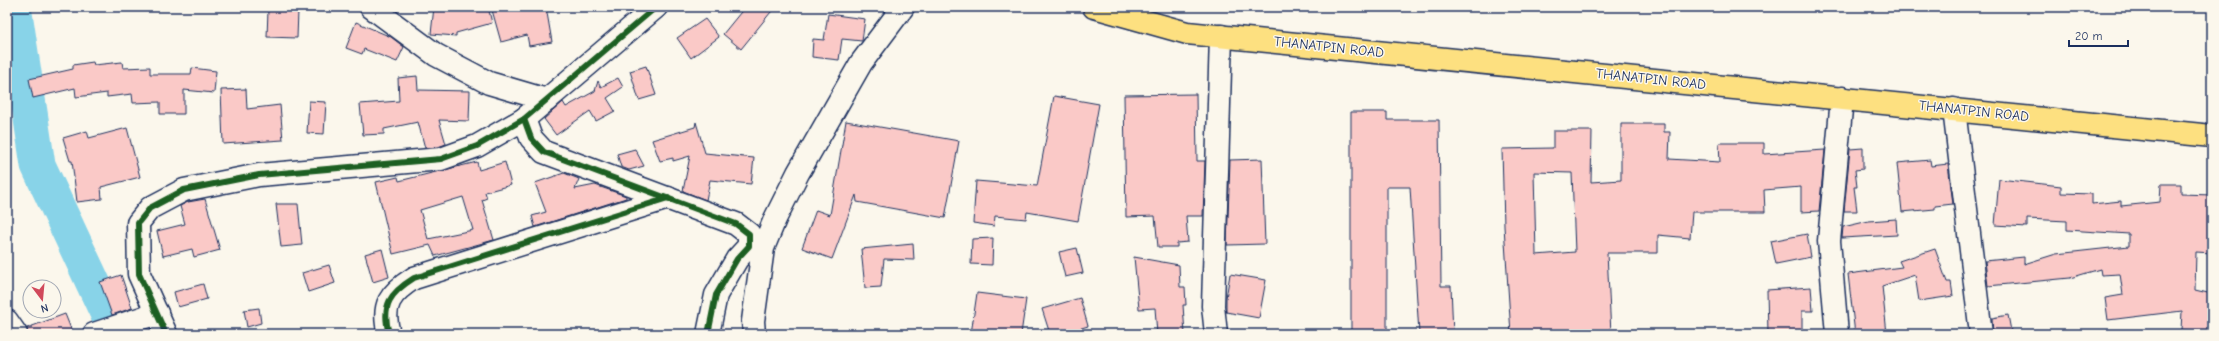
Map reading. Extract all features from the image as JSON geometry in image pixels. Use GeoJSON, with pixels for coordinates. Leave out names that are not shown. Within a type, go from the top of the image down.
{"type":"FeatureCollection","features":[{"type":"Feature","properties":{"kind":"main road","name":"THANATPIN ROAD"},"geometry":{"type":"LineString","coordinates":[[1094,7],[1187,32],[1221,36],[2212,136]]}},
{"type":"Feature","properties":{"kind":"street"},"geometry":{"type":"LineString","coordinates":[[370,7],[436,55],[488,83],[547,100]]}},
{"type":"Feature","properties":{"kind":"street"},"geometry":{"type":"LineString","coordinates":[[166,334],[139,274],[138,223],[150,208],[184,190],[259,175],[441,159],[477,146],[524,119],[656,7]]}},
{"type":"Feature","properties":{"kind":"street"},"geometry":{"type":"LineString","coordinates":[[754,334],[753,321],[763,248],[775,219],[798,173],[861,63],[903,7]]}},
{"type":"Feature","properties":{"kind":"street"},"geometry":{"type":"LineString","coordinates":[[1216,334],[1213,306],[1221,36]]}},
{"type":"Feature","properties":{"kind":"street"},"geometry":{"type":"LineString","coordinates":[[1837,334],[1829,241],[1842,98]]}},
{"type":"Feature","properties":{"kind":"street"},"geometry":{"type":"LineString","coordinates":[[1954,109],[1981,334]]}},
{"type":"Feature","properties":{"kind":"street"},"geometry":{"type":"LineString","coordinates":[[524,119],[531,138],[544,152],[736,224],[749,234],[749,246],[737,258],[716,295],[708,334]]}},
{"type":"Feature","properties":{"kind":"street"},"geometry":{"type":"LineString","coordinates":[[389,334],[385,320],[388,302],[397,288],[414,278],[668,198]]}},
{"type":"Feature","properties":{"kind":"street"},"geometry":{"type":"LineString","coordinates":[[94,334],[157,313]]}},
{"type":"Feature","properties":{"kind":"street"},"geometry":{"type":"LineString","coordinates":[[7,321],[16,334]]}},
{"type":"Feature","properties":{"kind":"building"},"geometry":{"type":"Polygon","coordinates":[[[434,7],[488,7],[492,23],[456,33],[456,36],[431,34],[434,7]]]}},
{"type":"Feature","properties":{"kind":"building"},"geometry":{"type":"Polygon","coordinates":[[[504,7],[546,7],[552,42],[529,46],[527,35],[501,42],[492,10],[504,7]]]}},
{"type":"Feature","properties":{"kind":"building"},"geometry":{"type":"Polygon","coordinates":[[[745,7],[775,7],[741,49],[723,34],[745,7]]]}},
{"type":"Feature","properties":{"kind":"building"},"geometry":{"type":"Polygon","coordinates":[[[268,10],[298,11],[297,38],[267,37],[268,10]]]}},
{"type":"Feature","properties":{"kind":"building"},"geometry":{"type":"Polygon","coordinates":[[[828,14],[865,19],[862,41],[842,39],[839,60],[812,57],[813,39],[824,40],[828,14]]]}},
{"type":"Feature","properties":{"kind":"building"},"geometry":{"type":"Polygon","coordinates":[[[705,19],[719,37],[691,58],[677,38],[705,19]]]}},
{"type":"Feature","properties":{"kind":"building"},"geometry":{"type":"Polygon","coordinates":[[[356,22],[391,37],[404,47],[397,62],[364,49],[362,54],[346,48],[356,22]]]}},
{"type":"Feature","properties":{"kind":"building"},"geometry":{"type":"Polygon","coordinates":[[[93,62],[94,65],[122,62],[123,68],[150,67],[150,74],[191,74],[192,68],[216,71],[214,93],[184,90],[184,114],[160,114],[160,102],[133,103],[132,94],[107,97],[107,93],[76,97],[75,88],[33,98],[29,79],[73,69],[73,65],[93,62]]]}},
{"type":"Feature","properties":{"kind":"building"},"geometry":{"type":"Polygon","coordinates":[[[646,66],[656,95],[639,100],[630,71],[646,66]]]}},
{"type":"Feature","properties":{"kind":"building"},"geometry":{"type":"Polygon","coordinates":[[[417,76],[418,90],[470,91],[469,121],[439,120],[446,144],[438,147],[425,148],[418,122],[384,129],[384,134],[363,135],[360,104],[399,101],[398,78],[417,76]]]}},
{"type":"Feature","properties":{"kind":"building"},"geometry":{"type":"Polygon","coordinates":[[[618,78],[623,87],[607,98],[615,111],[596,121],[590,111],[556,135],[544,119],[563,102],[566,107],[595,91],[598,81],[601,87],[618,78]]]}},
{"type":"Feature","properties":{"kind":"building"},"geometry":{"type":"Polygon","coordinates":[[[246,89],[247,109],[280,105],[283,140],[223,144],[221,90],[246,89]]]}},
{"type":"Feature","properties":{"kind":"building"},"geometry":{"type":"Polygon","coordinates":[[[1196,94],[1197,161],[1205,161],[1203,216],[1186,216],[1188,242],[1177,243],[1177,247],[1158,247],[1155,216],[1126,217],[1124,95],[1196,94]]]}},
{"type":"Feature","properties":{"kind":"building"},"geometry":{"type":"Polygon","coordinates":[[[1054,96],[1099,104],[1078,221],[1027,212],[1026,219],[995,216],[994,226],[973,223],[976,181],[1037,186],[1054,96]]]}},
{"type":"Feature","properties":{"kind":"building"},"geometry":{"type":"Polygon","coordinates":[[[309,101],[326,102],[324,134],[307,133],[309,101]]]}},
{"type":"Feature","properties":{"kind":"building"},"geometry":{"type":"Polygon","coordinates":[[[1351,112],[1387,112],[1387,120],[1439,120],[1441,286],[1451,286],[1453,334],[1419,334],[1410,187],[1387,187],[1387,334],[1351,334],[1351,112]]]}},
{"type":"Feature","properties":{"kind":"building"},"geometry":{"type":"Polygon","coordinates":[[[846,121],[959,141],[945,218],[857,202],[856,195],[832,259],[802,248],[816,210],[830,215],[846,121]]]}},
{"type":"Feature","properties":{"kind":"building"},"geometry":{"type":"Polygon","coordinates":[[[696,122],[705,153],[754,158],[751,184],[710,180],[706,200],[683,191],[690,156],[673,161],[673,158],[660,161],[652,140],[695,127],[696,122]]]}},
{"type":"Feature","properties":{"kind":"building"},"geometry":{"type":"Polygon","coordinates":[[[1621,124],[1664,124],[1664,132],[1670,132],[1669,159],[1720,162],[1719,143],[1764,143],[1764,154],[1825,150],[1819,211],[1801,212],[1801,187],[1764,190],[1765,212],[1692,212],[1690,238],[1658,235],[1658,253],[1607,253],[1611,334],[1511,334],[1504,226],[1502,149],[1553,148],[1553,131],[1592,131],[1591,182],[1621,180],[1621,124]],[[1534,172],[1536,255],[1575,252],[1572,173],[1534,172]]]}},
{"type":"Feature","properties":{"kind":"building"},"geometry":{"type":"Polygon","coordinates":[[[127,128],[140,177],[101,187],[102,199],[77,202],[72,161],[70,161],[63,138],[87,131],[89,138],[127,128]]]}},
{"type":"Feature","properties":{"kind":"building"},"geometry":{"type":"Polygon","coordinates":[[[1863,148],[1863,169],[1855,170],[1857,187],[1854,187],[1857,211],[1844,211],[1850,149],[1863,148]]]}},
{"type":"Feature","properties":{"kind":"building"},"geometry":{"type":"Polygon","coordinates":[[[635,149],[644,166],[629,170],[621,167],[617,154],[635,149]]]}},
{"type":"Feature","properties":{"kind":"building"},"geometry":{"type":"Polygon","coordinates":[[[1262,159],[1265,244],[1227,245],[1230,160],[1262,159]]]}},
{"type":"Feature","properties":{"kind":"building"},"geometry":{"type":"Polygon","coordinates":[[[1930,160],[1931,166],[1948,164],[1953,204],[1935,206],[1935,209],[1902,212],[1897,163],[1930,160]]]}},
{"type":"Feature","properties":{"kind":"building"},"geometry":{"type":"Polygon","coordinates":[[[477,162],[479,170],[505,162],[511,185],[485,192],[487,198],[482,200],[494,240],[435,256],[430,245],[393,254],[376,182],[398,177],[399,181],[477,162]],[[463,197],[420,210],[428,239],[473,230],[463,197]]]}},
{"type":"Feature","properties":{"kind":"building"},"geometry":{"type":"Polygon","coordinates":[[[564,173],[579,179],[575,189],[595,185],[626,196],[626,198],[535,227],[532,216],[546,212],[535,183],[564,173]]]}},
{"type":"Feature","properties":{"kind":"building"},"geometry":{"type":"Polygon","coordinates":[[[1999,179],[2061,186],[2061,193],[2092,194],[2092,204],[2121,201],[2121,206],[2160,202],[2161,184],[2181,184],[2181,194],[2212,195],[2212,253],[2196,252],[2195,290],[2212,294],[2212,332],[2181,330],[2182,311],[2108,320],[2105,298],[2123,295],[2120,274],[2101,275],[2100,269],[2070,278],[1988,286],[1985,261],[2024,257],[2024,264],[2056,254],[2129,246],[2129,234],[2067,230],[2067,221],[2027,219],[2027,227],[1995,225],[1999,179]]]}},
{"type":"Feature","properties":{"kind":"building"},"geometry":{"type":"Polygon","coordinates":[[[205,199],[220,250],[194,257],[192,249],[163,256],[157,231],[185,224],[180,206],[188,202],[205,199]]]}},
{"type":"Feature","properties":{"kind":"building"},"geometry":{"type":"Polygon","coordinates":[[[276,204],[298,204],[302,245],[281,247],[276,204]]]}},
{"type":"Feature","properties":{"kind":"building"},"geometry":{"type":"Polygon","coordinates":[[[1896,219],[1897,235],[1842,238],[1843,227],[1869,221],[1896,219]]]}},
{"type":"Feature","properties":{"kind":"building"},"geometry":{"type":"Polygon","coordinates":[[[1807,234],[1811,257],[1776,264],[1771,241],[1807,234]]]}},
{"type":"Feature","properties":{"kind":"building"},"geometry":{"type":"Polygon","coordinates":[[[993,238],[992,265],[971,264],[972,239],[993,238]]]}},
{"type":"Feature","properties":{"kind":"building"},"geometry":{"type":"Polygon","coordinates":[[[913,244],[914,260],[884,259],[881,287],[865,288],[861,249],[913,244]]]}},
{"type":"Feature","properties":{"kind":"building"},"geometry":{"type":"Polygon","coordinates":[[[1077,248],[1083,273],[1065,277],[1059,252],[1077,248]]]}},
{"type":"Feature","properties":{"kind":"building"},"geometry":{"type":"Polygon","coordinates":[[[382,249],[389,277],[373,282],[365,254],[382,249]]]}},
{"type":"Feature","properties":{"kind":"building"},"geometry":{"type":"Polygon","coordinates":[[[1935,249],[1947,282],[1951,282],[1953,296],[1919,301],[1915,275],[1882,286],[1887,334],[1855,334],[1848,274],[1902,267],[1899,261],[1935,249]]]}},
{"type":"Feature","properties":{"kind":"building"},"geometry":{"type":"Polygon","coordinates":[[[1134,257],[1179,265],[1180,287],[1185,287],[1186,305],[1183,305],[1185,334],[1157,334],[1155,308],[1139,309],[1134,257]]]}},
{"type":"Feature","properties":{"kind":"building"},"geometry":{"type":"Polygon","coordinates":[[[329,265],[335,283],[308,292],[302,273],[329,265]]]}},
{"type":"Feature","properties":{"kind":"building"},"geometry":{"type":"Polygon","coordinates":[[[1230,274],[1266,280],[1259,318],[1226,312],[1226,298],[1230,274]]]}},
{"type":"Feature","properties":{"kind":"building"},"geometry":{"type":"Polygon","coordinates":[[[121,275],[132,308],[112,315],[100,282],[121,275]]]}},
{"type":"Feature","properties":{"kind":"building"},"geometry":{"type":"Polygon","coordinates":[[[203,284],[207,299],[178,307],[174,292],[203,284]]]}},
{"type":"Feature","properties":{"kind":"building"},"geometry":{"type":"Polygon","coordinates":[[[1811,287],[1813,311],[1802,311],[1802,334],[1768,334],[1767,290],[1811,287]]]}},
{"type":"Feature","properties":{"kind":"building"},"geometry":{"type":"Polygon","coordinates":[[[977,293],[1026,299],[1021,334],[971,334],[977,293]]]}},
{"type":"Feature","properties":{"kind":"building"},"geometry":{"type":"Polygon","coordinates":[[[1080,298],[1088,326],[1062,334],[1050,334],[1042,309],[1080,298]]]}},
{"type":"Feature","properties":{"kind":"building"},"geometry":{"type":"Polygon","coordinates":[[[259,308],[261,323],[247,327],[244,310],[259,308]]]}},
{"type":"Feature","properties":{"kind":"building"},"geometry":{"type":"Polygon","coordinates":[[[65,314],[73,334],[28,334],[27,328],[51,319],[62,319],[62,315],[65,314]]]}},
{"type":"Feature","properties":{"kind":"building"},"geometry":{"type":"Polygon","coordinates":[[[2008,315],[2011,331],[1993,334],[1992,318],[2008,315]]]}},
{"type":"Feature","properties":{"kind":"waterway"},"geometry":{"type":"LineString","coordinates":[[14,7],[38,165],[117,334]]}},
{"type":"Feature","properties":{"kind":"cycle path"},"geometry":{"type":"LineString","coordinates":[[166,334],[139,274],[138,223],[150,208],[184,190],[259,175],[441,159],[477,146],[524,119],[656,7]]}},
{"type":"Feature","properties":{"kind":"cycle path"},"geometry":{"type":"LineString","coordinates":[[524,119],[531,138],[544,152],[736,224],[749,234],[749,246],[737,259],[716,295],[708,334]]}},
{"type":"Feature","properties":{"kind":"cycle path"},"geometry":{"type":"LineString","coordinates":[[389,334],[386,315],[387,307],[393,295],[414,278],[668,198]]}}]}
